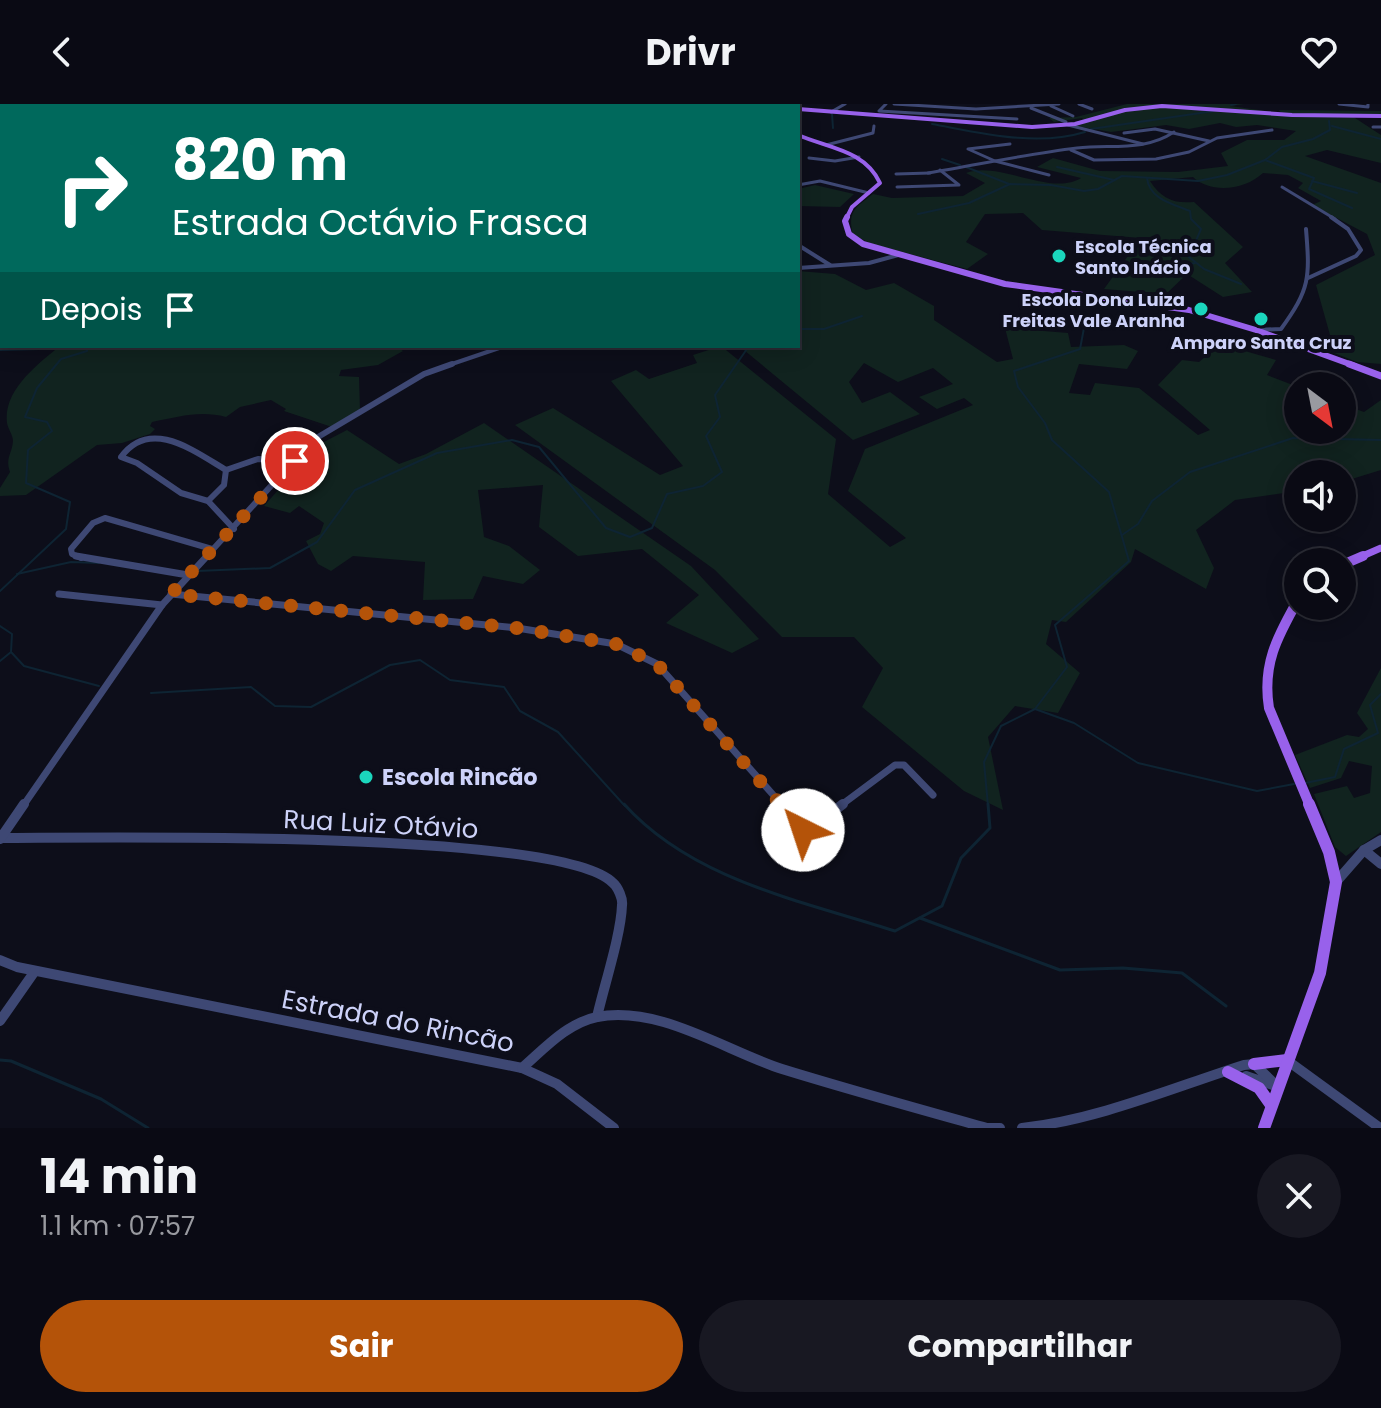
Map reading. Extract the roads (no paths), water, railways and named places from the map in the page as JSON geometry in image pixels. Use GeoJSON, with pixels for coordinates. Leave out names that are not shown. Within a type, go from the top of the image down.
{"type":"FeatureCollection","features":[{"type":"Feature","properties":{"kind":"main road"},"geometry":{"type":"LineString","coordinates":[[1078,122],[1126,107],[1161,104]]}},
{"type":"Feature","properties":{"kind":"main road"},"geometry":{"type":"LineString","coordinates":[[1181,104],[1345,115]]}},
{"type":"Feature","properties":{"kind":"main road"},"geometry":{"type":"LineString","coordinates":[[800,109],[844,114],[1067,123],[1125,110],[1169,106],[1283,115],[1381,115]]}},
{"type":"Feature","properties":{"kind":"main road"},"geometry":{"type":"LineString","coordinates":[[800,136],[859,157],[880,181],[847,214],[846,229],[863,244],[892,255],[902,254],[1005,284],[1168,306],[1256,330],[1381,374]]}},
{"type":"Feature","properties":{"kind":"main road"},"geometry":{"type":"LineString","coordinates":[[1356,559],[1381,548]]}},
{"type":"Feature","properties":{"kind":"main road"},"geometry":{"type":"LineString","coordinates":[[1264,1128],[1320,973],[1336,882],[1329,852],[1269,708],[1264,682],[1266,661],[1288,620]]}},
{"type":"Feature","properties":{"kind":"main road"},"geometry":{"type":"LineString","coordinates":[[1254,1064],[1287,1060]]}},
{"type":"Feature","properties":{"kind":"main road"},"geometry":{"type":"LineString","coordinates":[[1228,1072],[1259,1088],[1271,1105]]}},
{"type":"Feature","properties":{"kind":"street"},"geometry":{"type":"LineString","coordinates":[[831,112],[845,104]]}},
{"type":"Feature","properties":{"kind":"street"},"geometry":{"type":"LineString","coordinates":[[886,104],[879,111],[941,117],[1018,119],[1004,109]]}},
{"type":"Feature","properties":{"kind":"street"},"geometry":{"type":"LineString","coordinates":[[894,104],[1004,109],[1059,104]]}},
{"type":"Feature","properties":{"kind":"street"},"geometry":{"type":"LineString","coordinates":[[1079,104],[1092,109]]}},
{"type":"Feature","properties":{"kind":"street"},"geometry":{"type":"LineString","coordinates":[[1339,104],[1348,107],[1368,107],[1368,104]]}},
{"type":"Feature","properties":{"kind":"street"},"geometry":{"type":"LineString","coordinates":[[1049,105],[1078,122],[1165,158]]}},
{"type":"Feature","properties":{"kind":"street"},"geometry":{"type":"LineString","coordinates":[[1024,106],[1049,121]]}},
{"type":"Feature","properties":{"kind":"street"},"geometry":{"type":"LineString","coordinates":[[1024,106],[1049,121]]}},
{"type":"Feature","properties":{"kind":"street"},"geometry":{"type":"LineString","coordinates":[[1067,123],[1078,122]]}},
{"type":"Feature","properties":{"kind":"street"},"geometry":{"type":"LineString","coordinates":[[826,145],[873,133],[874,126]]}},
{"type":"Feature","properties":{"kind":"street"},"geometry":{"type":"LineString","coordinates":[[1373,127],[1381,127]]}},
{"type":"Feature","properties":{"kind":"street"},"geometry":{"type":"LineString","coordinates":[[1124,133],[1141,129],[1174,132],[1209,141]]}},
{"type":"Feature","properties":{"kind":"street"},"geometry":{"type":"LineString","coordinates":[[1071,150],[1094,160],[1165,158],[1193,151],[1209,141],[1272,130]]}},
{"type":"Feature","properties":{"kind":"street"},"geometry":{"type":"LineString","coordinates":[[896,174],[928,173],[1071,150],[1141,146],[1162,140],[1174,132]]}},
{"type":"Feature","properties":{"kind":"street"},"geometry":{"type":"LineString","coordinates":[[1116,137],[1141,146]]}},
{"type":"Feature","properties":{"kind":"street"},"geometry":{"type":"LineString","coordinates":[[1010,144],[968,148],[995,161],[1049,175]]}},
{"type":"Feature","properties":{"kind":"street"},"geometry":{"type":"LineString","coordinates":[[809,158],[829,161],[859,157]]}},
{"type":"Feature","properties":{"kind":"street"},"geometry":{"type":"LineString","coordinates":[[897,187],[944,188],[959,184],[940,171]]}},
{"type":"Feature","properties":{"kind":"street"},"geometry":{"type":"LineString","coordinates":[[800,185],[820,181],[869,193]]}},
{"type":"Feature","properties":{"kind":"street"},"geometry":{"type":"LineString","coordinates":[[1282,187],[1302,203],[1338,221],[1359,243],[1361,250],[1356,256],[1308,278]]}},
{"type":"Feature","properties":{"kind":"street"},"geometry":{"type":"LineString","coordinates":[[1256,330],[1284,327],[1302,300],[1308,278],[1306,229]]}},
{"type":"Feature","properties":{"kind":"street"},"geometry":{"type":"LineString","coordinates":[[800,246],[832,267]]}},
{"type":"Feature","properties":{"kind":"street"},"geometry":{"type":"LineString","coordinates":[[800,266],[832,267],[892,255]]}},
{"type":"Feature","properties":{"kind":"street"},"geometry":{"type":"LineString","coordinates":[[0,838],[162,605],[313,440],[424,374],[499,348]]}},
{"type":"Feature","properties":{"kind":"street"},"geometry":{"type":"LineString","coordinates":[[234,529],[208,501],[181,493],[137,463],[125,461],[121,457],[123,452],[131,443],[154,437],[172,441],[226,470],[258,459],[295,461]]}},
{"type":"Feature","properties":{"kind":"street"},"geometry":{"type":"LineString","coordinates":[[208,501],[224,485],[226,470]]}},
{"type":"Feature","properties":{"kind":"street"},"geometry":{"type":"LineString","coordinates":[[188,575],[81,558],[72,554],[71,549],[93,523],[105,518],[212,549]]}},
{"type":"Feature","properties":{"kind":"street"},"geometry":{"type":"LineString","coordinates":[[59,594],[162,605]]}},
{"type":"Feature","properties":{"kind":"street"},"geometry":{"type":"LineString","coordinates":[[171,594],[517,628],[616,644],[657,664],[806,832],[895,765],[904,765],[933,795]]}},
{"type":"Feature","properties":{"kind":"street","name":"Rua Luiz Otávio"},"geometry":{"type":"LineString","coordinates":[[0,838],[198,838],[402,844],[484,850],[547,859],[598,872],[615,884],[623,902],[597,1017]]}},
{"type":"Feature","properties":{"kind":"street"},"geometry":{"type":"LineString","coordinates":[[1336,882],[1364,850],[1381,840]]}},
{"type":"Feature","properties":{"kind":"street"},"geometry":{"type":"LineString","coordinates":[[1364,850],[1381,864]]}},
{"type":"Feature","properties":{"kind":"street","name":"Estrada do Rincão"},"geometry":{"type":"LineString","coordinates":[[0,960],[35,971],[522,1068],[568,1031],[597,1017],[626,1015],[656,1020],[750,1059],[973,1124],[1000,1128]]}},
{"type":"Feature","properties":{"kind":"street"},"geometry":{"type":"LineString","coordinates":[[0,1021],[35,971]]}},
{"type":"Feature","properties":{"kind":"street"},"geometry":{"type":"LineString","coordinates":[[1287,1060],[1376,1124]]}},
{"type":"Feature","properties":{"kind":"street"},"geometry":{"type":"LineString","coordinates":[[1022,1128],[1064,1121],[1254,1064],[1277,1086]]}},
{"type":"Feature","properties":{"kind":"street"},"geometry":{"type":"LineString","coordinates":[[522,1068],[557,1084],[614,1128]]}},
{"type":"Feature","properties":{"kind":"street"},"geometry":{"type":"LineString","coordinates":[[1228,1072],[1277,1086]]}},
{"type":"Feature","properties":{"kind":"waterway"},"geometry":{"type":"LineString","coordinates":[[1231,105],[1236,104]]}},
{"type":"Feature","properties":{"kind":"waterway"},"geometry":{"type":"LineString","coordinates":[[1091,129],[1214,111]]}},
{"type":"Feature","properties":{"kind":"waterway"},"geometry":{"type":"LineString","coordinates":[[832,114],[833,128]]}},
{"type":"Feature","properties":{"kind":"waterway"},"geometry":{"type":"LineString","coordinates":[[1265,160],[1282,147],[1313,139],[1330,130],[1329,121]]}},
{"type":"Feature","properties":{"kind":"waterway"},"geometry":{"type":"LineString","coordinates":[[932,124],[1028,138],[1085,132]]}},
{"type":"Feature","properties":{"kind":"waterway"},"geometry":{"type":"LineString","coordinates":[[1332,126],[1381,139]]}},
{"type":"Feature","properties":{"kind":"waterway"},"geometry":{"type":"LineString","coordinates":[[942,159],[960,165]]}},
{"type":"Feature","properties":{"kind":"waterway"},"geometry":{"type":"LineString","coordinates":[[918,214],[969,203],[1010,184],[1051,185],[1084,191],[1098,189],[1122,176],[1198,181],[1227,175],[1265,160]]}},
{"type":"Feature","properties":{"kind":"waterway"},"geometry":{"type":"LineString","coordinates":[[1265,160],[1314,178],[1313,181]]}},
{"type":"Feature","properties":{"kind":"waterway"},"geometry":{"type":"LineString","coordinates":[[966,167],[1009,184]]}},
{"type":"Feature","properties":{"kind":"waterway"},"geometry":{"type":"LineString","coordinates":[[1057,167],[1114,180]]}},
{"type":"Feature","properties":{"kind":"waterway"},"geometry":{"type":"LineString","coordinates":[[1147,178],[1157,196],[1190,211],[1191,219],[1201,229],[1189,257],[1204,269],[1241,284]]}},
{"type":"Feature","properties":{"kind":"waterway"},"geometry":{"type":"LineString","coordinates":[[1313,181],[1357,193]]}},
{"type":"Feature","properties":{"kind":"waterway"},"geometry":{"type":"LineString","coordinates":[[1313,181],[1309,189],[1352,208]]}},
{"type":"Feature","properties":{"kind":"waterway"},"geometry":{"type":"LineString","coordinates":[[1161,270],[1195,263]]}},
{"type":"Feature","properties":{"kind":"waterway"},"geometry":{"type":"LineString","coordinates":[[800,329],[824,329],[862,316]]}},
{"type":"Feature","properties":{"kind":"waterway"},"geometry":{"type":"LineString","coordinates":[[1035,709],[1067,667],[1055,625],[1129,561],[1109,492],[1052,440],[1045,423],[1018,387],[1014,371],[1080,349],[1084,328]]}},
{"type":"Feature","properties":{"kind":"waterway"},"geometry":{"type":"LineString","coordinates":[[0,350],[41,348]]}},
{"type":"Feature","properties":{"kind":"waterway"},"geometry":{"type":"LineString","coordinates":[[18,574],[66,529],[70,502],[26,483],[28,450],[52,431],[47,422],[25,417],[37,388],[61,359],[87,351],[87,348]]}},
{"type":"Feature","properties":{"kind":"waterway"},"geometry":{"type":"LineString","coordinates":[[197,571],[270,568],[317,542],[355,490],[437,453],[512,440],[539,447],[606,528],[630,537],[652,528],[667,494],[703,486],[722,472],[706,436],[720,417],[715,395],[748,348]]}},
{"type":"Feature","properties":{"kind":"waterway"},"geometry":{"type":"LineString","coordinates":[[1122,535],[1138,524],[1152,501],[1190,472],[1293,438],[1381,440]]}},
{"type":"Feature","properties":{"kind":"waterway"},"geometry":{"type":"LineString","coordinates":[[18,574],[71,562],[99,563]]}},
{"type":"Feature","properties":{"kind":"waterway"},"geometry":{"type":"LineString","coordinates":[[0,591],[18,574]]}},
{"type":"Feature","properties":{"kind":"waterway"},"geometry":{"type":"LineString","coordinates":[[0,626],[12,634],[11,652]]}},
{"type":"Feature","properties":{"kind":"waterway"},"geometry":{"type":"LineString","coordinates":[[0,661],[11,652]]}},
{"type":"Feature","properties":{"kind":"waterway"},"geometry":{"type":"LineString","coordinates":[[11,652],[24,666],[99,686]]}},
{"type":"Feature","properties":{"kind":"waterway"},"geometry":{"type":"LineString","coordinates":[[151,693],[251,687],[275,706],[311,707],[390,665],[420,660],[450,680],[504,687],[520,711],[558,732],[625,806]]}},
{"type":"Feature","properties":{"kind":"waterway"},"geometry":{"type":"LineString","coordinates":[[1305,783],[1335,777],[1344,749],[1378,733],[1370,705],[1381,694]]}},
{"type":"Feature","properties":{"kind":"waterway"},"geometry":{"type":"LineString","coordinates":[[988,806],[984,762],[1001,726],[1035,709]]}},
{"type":"Feature","properties":{"kind":"waterway"},"geometry":{"type":"LineString","coordinates":[[1035,709],[1074,723],[1138,763],[1257,791],[1294,784]]}},
{"type":"Feature","properties":{"kind":"waterway"},"geometry":{"type":"LineString","coordinates":[[624,804],[651,830],[715,870],[786,898],[895,931],[942,906],[961,858],[990,828],[988,804]]}},
{"type":"Feature","properties":{"kind":"waterway"},"geometry":{"type":"LineString","coordinates":[[920,918],[1060,970],[1123,968],[1182,973],[1226,1006]]}},
{"type":"Feature","properties":{"kind":"waterway"},"geometry":{"type":"LineString","coordinates":[[0,1060],[11,1061],[101,1099],[148,1128]]}},
{"type":"Feature","properties":{"kind":"place","name":"Escola Técnica Santo Inácio"},"geometry":{"type":"Point","coordinates":[1059,256]}},
{"type":"Feature","properties":{"kind":"place","name":"Escola Dona Luiza Freitas Vale Aranha"},"geometry":{"type":"Point","coordinates":[1201,309]}},
{"type":"Feature","properties":{"kind":"place","name":"Amparo Santa Cruz"},"geometry":{"type":"Point","coordinates":[1261,319]}},
{"type":"Feature","properties":{"kind":"place","name":"Escola Rincão"},"geometry":{"type":"Point","coordinates":[366,777]}}]}
